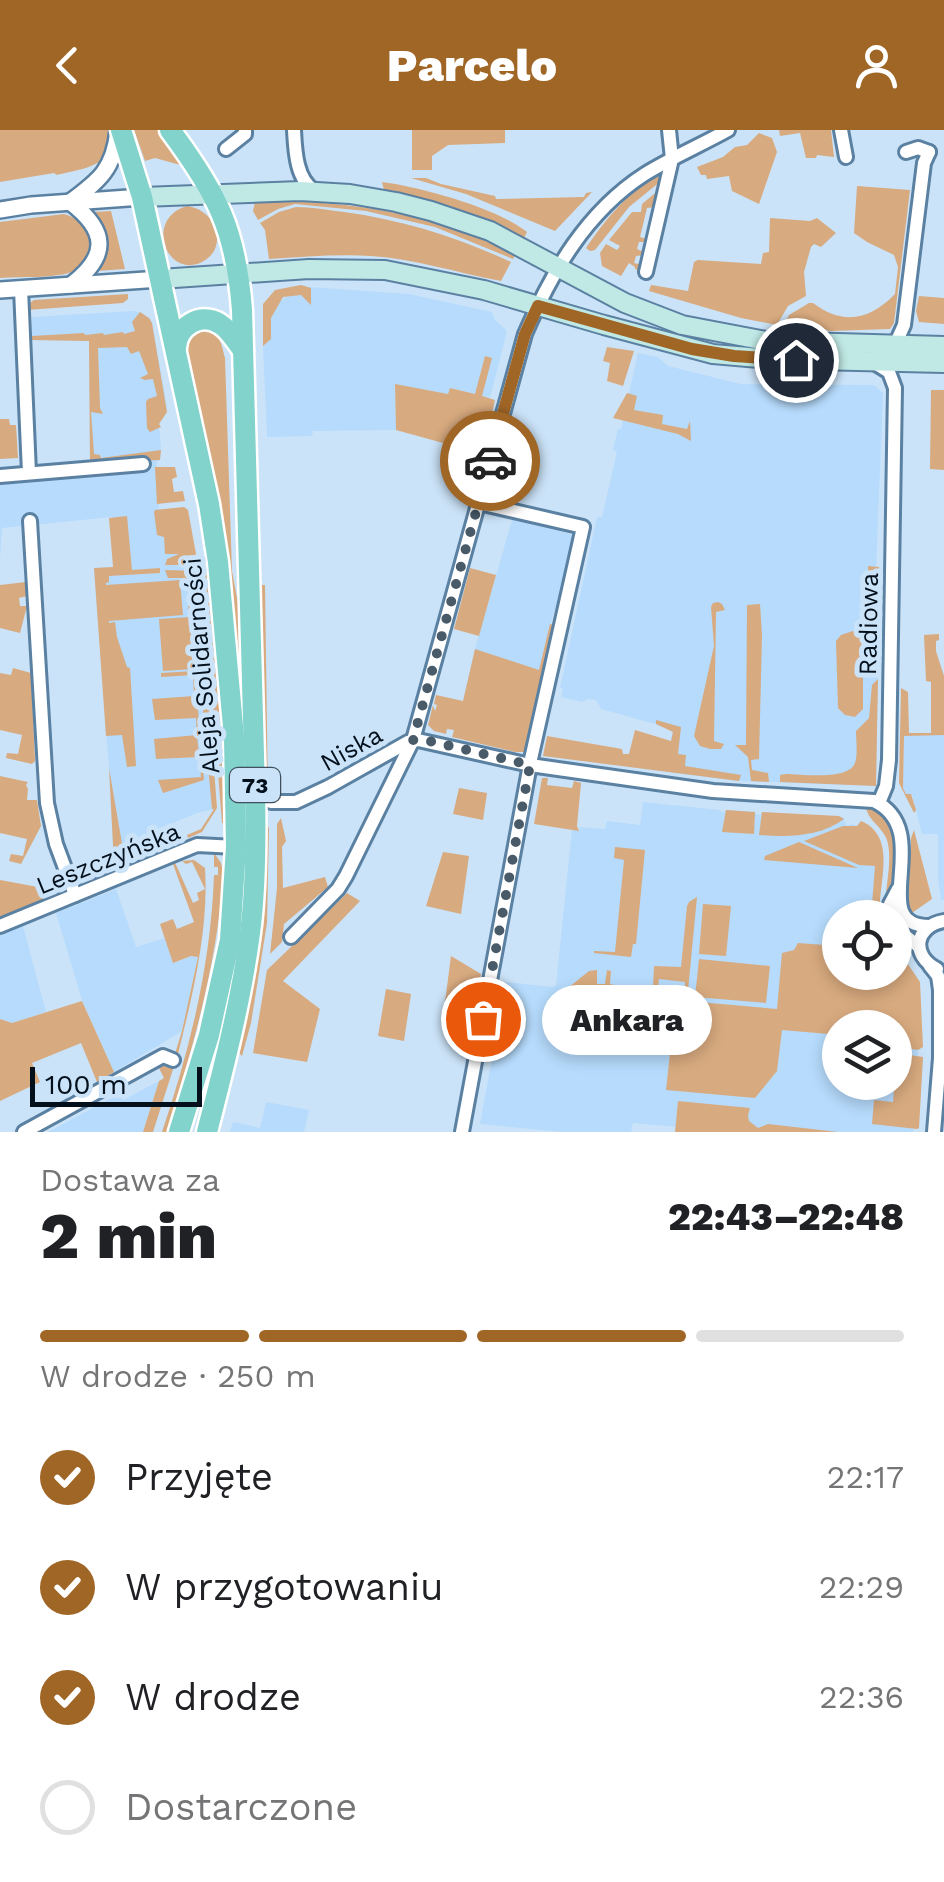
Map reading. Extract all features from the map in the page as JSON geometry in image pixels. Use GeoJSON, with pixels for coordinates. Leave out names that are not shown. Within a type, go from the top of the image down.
{"type":"FeatureCollection","features":[{"type":"Feature","properties":{"kind":"main road","name":"73"},"geometry":{"type":"LineString","coordinates":[[120,130],[142,197]]}},
{"type":"Feature","properties":{"kind":"main road","name":"73"},"geometry":{"type":"LineString","coordinates":[[170,130],[214,195],[230,234],[239,274]]}},
{"type":"Feature","properties":{"kind":"main road"},"geometry":{"type":"LineString","coordinates":[[142,197],[317,192],[363,196],[430,211],[490,232],[654,316],[705,331],[766,341],[944,346]]}},
{"type":"Feature","properties":{"kind":"main road","name":"Aleja Solidarności"},"geometry":{"type":"LineString","coordinates":[[142,197],[203,470],[218,562],[234,737],[236,847],[232,922],[224,975],[180,1132]]}},
{"type":"Feature","properties":{"kind":"main road"},"geometry":{"type":"LineString","coordinates":[[160,279],[326,268],[385,270],[458,284],[713,354],[944,363]]}},
{"type":"Feature","properties":{"kind":"main road","name":"Aleja Solidarności"},"geometry":{"type":"LineString","coordinates":[[207,1132],[237,1012],[250,935],[254,880],[255,793],[239,274]]}},
{"type":"Feature","properties":{"kind":"main road"},"geometry":{"type":"LineString","coordinates":[[176,348],[183,330],[194,322],[208,320],[224,326],[243,350]]}},
{"type":"Feature","properties":{"kind":"street"},"geometry":{"type":"LineString","coordinates":[[70,202],[106,171],[120,130]]}},
{"type":"Feature","properties":{"kind":"street"},"geometry":{"type":"LineString","coordinates":[[226,149],[246,134],[245,130]]}},
{"type":"Feature","properties":{"kind":"street"},"geometry":{"type":"LineString","coordinates":[[646,272],[672,159],[669,130]]}},
{"type":"Feature","properties":{"kind":"street"},"geometry":{"type":"LineString","coordinates":[[290,937],[346,876],[413,740],[525,334],[558,266],[606,207],[644,175],[728,130]]}},
{"type":"Feature","properties":{"kind":"street"},"geometry":{"type":"LineString","coordinates":[[840,130],[846,156]]}},
{"type":"Feature","properties":{"kind":"street"},"geometry":{"type":"LineString","coordinates":[[294,137],[303,182],[317,192]]}},
{"type":"Feature","properties":{"kind":"street"},"geometry":{"type":"LineString","coordinates":[[895,345],[904,325],[924,163],[935,149],[906,152]]}},
{"type":"Feature","properties":{"kind":"street"},"geometry":{"type":"LineString","coordinates":[[0,210],[142,197]]}},
{"type":"Feature","properties":{"kind":"street"},"geometry":{"type":"LineString","coordinates":[[70,202],[92,224],[99,241],[94,264],[71,285]]}},
{"type":"Feature","properties":{"kind":"street"},"geometry":{"type":"LineString","coordinates":[[0,290],[160,279]]}},
{"type":"Feature","properties":{"kind":"street"},"geometry":{"type":"LineString","coordinates":[[20,289],[29,473]]}},
{"type":"Feature","properties":{"kind":"street","name":"Radiowa"},"geometry":{"type":"LineString","coordinates":[[872,362],[890,374],[894,388],[888,760],[886,786],[879,803]]}},
{"type":"Feature","properties":{"kind":"street"},"geometry":{"type":"LineString","coordinates":[[0,476],[143,464]]}},
{"type":"Feature","properties":{"kind":"street"},"geometry":{"type":"LineString","coordinates":[[463,1125],[530,765],[582,527],[478,503]]}},
{"type":"Feature","properties":{"kind":"street"},"geometry":{"type":"LineString","coordinates":[[30,521],[47,803],[51,829],[74,896]]}},
{"type":"Feature","properties":{"kind":"street","name":"Niska"},"geometry":{"type":"LineString","coordinates":[[255,793],[271,802],[296,802],[413,740],[425,740],[530,765],[714,791],[879,803]]}},
{"type":"Feature","properties":{"kind":"street"},"geometry":{"type":"LineString","coordinates":[[879,803],[894,818],[902,836],[899,903],[904,916],[918,926],[944,921]]}},
{"type":"Feature","properties":{"kind":"street","name":"Leszczyńska"},"geometry":{"type":"LineString","coordinates":[[0,926],[198,845],[236,847]]}},
{"type":"Feature","properties":{"kind":"street"},"geometry":{"type":"LineString","coordinates":[[892,900],[899,887]]}},
{"type":"Feature","properties":{"kind":"street"},"geometry":{"type":"LineString","coordinates":[[929,926],[921,935],[919,947],[922,958],[937,968],[940,990],[934,1132]]}},
{"type":"Feature","properties":{"kind":"street"},"geometry":{"type":"LineString","coordinates":[[912,941],[919,947]]}},
{"type":"Feature","properties":{"kind":"street"},"geometry":{"type":"LineString","coordinates":[[24,1132],[163,1056],[173,1060]]}},
{"type":"Feature","properties":{"kind":"shaded area"},"geometry":{"type":"Polygon","coordinates":[[[0,130],[108,130],[110,142],[108,152],[96,164],[57,175],[0,182],[0,130]]]}},
{"type":"Feature","properties":{"kind":"shaded area"},"geometry":{"type":"Polygon","coordinates":[[[134,130],[162,130],[184,166],[155,158],[145,161],[134,130]]]}},
{"type":"Feature","properties":{"kind":"shaded area"},"geometry":{"type":"Polygon","coordinates":[[[412,130],[505,130],[505,143],[448,145],[432,156],[432,170],[412,170],[412,130]]]}},
{"type":"Feature","properties":{"kind":"shaded area"},"geometry":{"type":"Polygon","coordinates":[[[779,130],[831,130],[834,157],[806,158],[800,133],[780,136],[779,130]]]}},
{"type":"Feature","properties":{"kind":"shaded area"},"geometry":{"type":"Polygon","coordinates":[[[759,133],[772,138],[777,152],[759,204],[732,191],[729,176],[707,179],[701,175],[697,167],[723,157],[735,147],[747,145],[759,133]]]}},
{"type":"Feature","properties":{"kind":"shaded area"},"geometry":{"type":"Polygon","coordinates":[[[659,176],[661,181],[629,207],[595,250],[586,248],[618,207],[659,176]]]}},
{"type":"Feature","properties":{"kind":"shaded area"},"geometry":{"type":"Polygon","coordinates":[[[411,178],[426,178],[496,199],[584,197],[592,192],[555,231],[466,194],[411,178]]]}},
{"type":"Feature","properties":{"kind":"shaded area"},"geometry":{"type":"Polygon","coordinates":[[[382,182],[458,200],[527,232],[524,238],[458,210],[384,190],[382,182]]]}},
{"type":"Feature","properties":{"kind":"shaded area"},"geometry":{"type":"Polygon","coordinates":[[[857,186],[910,190],[894,323],[890,329],[831,331],[784,324],[789,315],[809,303],[834,315],[855,317],[875,310],[895,294],[898,267],[894,255],[854,233],[857,186]]]}},
{"type":"Feature","properties":{"kind":"shaded area"},"geometry":{"type":"Polygon","coordinates":[[[660,189],[655,207],[647,208],[640,237],[648,242],[639,242],[637,249],[646,253],[636,256],[634,263],[643,265],[641,271],[629,263],[621,276],[602,266],[600,253],[606,244],[617,250],[620,246],[609,240],[632,212],[641,212],[642,204],[660,189]]]}},
{"type":"Feature","properties":{"kind":"shaded area"},"geometry":{"type":"Polygon","coordinates":[[[264,201],[393,212],[453,229],[516,254],[513,259],[435,227],[366,211],[295,204],[258,220],[253,211],[255,202],[264,201]]]}},
{"type":"Feature","properties":{"kind":"shaded area"},"geometry":{"type":"Polygon","coordinates":[[[187,206],[200,210],[217,232],[215,249],[208,258],[188,265],[169,254],[163,233],[174,212],[187,206]]]}},
{"type":"Feature","properties":{"kind":"shaded area"},"geometry":{"type":"Polygon","coordinates":[[[296,207],[366,215],[409,225],[511,262],[501,281],[371,256],[269,259],[265,230],[260,223],[296,207]]]}},
{"type":"Feature","properties":{"kind":"shaded area"},"geometry":{"type":"Polygon","coordinates":[[[111,211],[125,269],[96,271],[103,255],[92,212],[111,211]]]}},
{"type":"Feature","properties":{"kind":"shaded area"},"geometry":{"type":"Polygon","coordinates":[[[64,214],[75,218],[88,233],[91,251],[82,267],[55,276],[0,278],[0,222],[64,214]]]}},
{"type":"Feature","properties":{"kind":"shaded area"},"geometry":{"type":"Polygon","coordinates":[[[770,218],[817,218],[836,233],[821,247],[811,247],[804,272],[806,296],[788,306],[777,325],[649,291],[651,285],[688,291],[694,262],[698,260],[761,264],[763,253],[769,252],[770,218]]]}},
{"type":"Feature","properties":{"kind":"shaded area"},"geometry":{"type":"Polygon","coordinates":[[[301,285],[311,288],[311,305],[301,295],[283,297],[271,318],[271,339],[263,346],[263,304],[275,290],[301,285]]]}},
{"type":"Feature","properties":{"kind":"shaded area"},"geometry":{"type":"Polygon","coordinates":[[[308,287],[409,294],[492,312],[507,331],[490,398],[451,388],[448,395],[395,385],[396,430],[313,431],[312,436],[267,437],[263,346],[271,339],[271,318],[278,302],[301,295],[308,287]]]}},
{"type":"Feature","properties":{"kind":"shaded area"},"geometry":{"type":"Polygon","coordinates":[[[128,294],[123,303],[27,310],[34,300],[128,294]]]}},
{"type":"Feature","properties":{"kind":"shaded area"},"geometry":{"type":"Polygon","coordinates":[[[919,296],[944,298],[944,324],[919,322],[919,296]]]}},
{"type":"Feature","properties":{"kind":"shaded area"},"geometry":{"type":"Polygon","coordinates":[[[133,311],[152,323],[167,407],[159,424],[159,510],[155,510],[155,515],[183,512],[191,571],[197,572],[215,809],[137,838],[138,855],[114,865],[94,568],[114,567],[112,517],[2,528],[0,558],[0,471],[90,462],[89,341],[32,340],[32,317],[133,311]]]}},
{"type":"Feature","properties":{"kind":"shaded area"},"geometry":{"type":"Polygon","coordinates":[[[140,312],[152,323],[167,412],[161,427],[150,432],[146,402],[157,396],[153,379],[140,378],[148,374],[139,351],[131,354],[127,347],[98,348],[103,414],[91,412],[94,454],[101,458],[161,450],[160,460],[90,463],[89,341],[32,340],[32,336],[124,334],[135,331],[132,322],[140,312]]]}},
{"type":"Feature","properties":{"kind":"shaded area"},"geometry":{"type":"Polygon","coordinates":[[[199,330],[215,334],[225,358],[232,571],[243,630],[250,814],[187,368],[188,342],[199,330]]]}},
{"type":"Feature","properties":{"kind":"shaded area"},"geometry":{"type":"Polygon","coordinates":[[[607,347],[634,351],[623,386],[607,381],[610,363],[603,361],[607,347]]]}},
{"type":"Feature","properties":{"kind":"shaded area"},"geometry":{"type":"Polygon","coordinates":[[[638,353],[658,357],[668,366],[741,384],[874,385],[883,393],[875,596],[879,597],[876,786],[739,781],[665,772],[673,729],[601,709],[596,700],[582,702],[561,697],[597,517],[602,517],[617,452],[613,450],[638,353]]]}},
{"type":"Feature","properties":{"kind":"shaded area"},"geometry":{"type":"Polygon","coordinates":[[[485,356],[492,358],[482,396],[495,400],[483,454],[396,430],[395,384],[448,394],[450,388],[475,394],[485,356]]]}},
{"type":"Feature","properties":{"kind":"shaded area"},"geometry":{"type":"Polygon","coordinates":[[[931,390],[944,390],[944,470],[930,469],[931,390]]]}},
{"type":"Feature","properties":{"kind":"shaded area"},"geometry":{"type":"Polygon","coordinates":[[[627,393],[637,396],[634,410],[663,415],[662,424],[687,429],[690,421],[691,441],[678,434],[613,418],[627,393]]]}},
{"type":"Feature","properties":{"kind":"shaded area"},"geometry":{"type":"Polygon","coordinates":[[[0,419],[9,419],[10,425],[16,425],[18,458],[0,459],[0,419]]]}},
{"type":"Feature","properties":{"kind":"shaded area"},"geometry":{"type":"Polygon","coordinates":[[[155,467],[175,467],[174,492],[183,491],[185,501],[157,504],[155,467]]]}},
{"type":"Feature","properties":{"kind":"shaded area"},"geometry":{"type":"Polygon","coordinates":[[[184,507],[188,510],[198,565],[165,565],[167,559],[179,554],[165,554],[164,537],[157,535],[154,512],[184,507]]]}},
{"type":"Feature","properties":{"kind":"shaded area"},"geometry":{"type":"Polygon","coordinates":[[[127,516],[132,570],[160,568],[160,573],[109,576],[106,585],[180,580],[183,615],[109,621],[115,622],[130,668],[136,766],[127,767],[122,735],[106,736],[94,568],[113,567],[109,518],[127,516]]]}},
{"type":"Feature","properties":{"kind":"shaded area"},"geometry":{"type":"Polygon","coordinates":[[[512,520],[571,534],[574,540],[523,734],[457,727],[512,520]]]}},
{"type":"Feature","properties":{"kind":"shaded area"},"geometry":{"type":"Polygon","coordinates":[[[868,566],[879,567],[878,670],[874,665],[868,566]]]}},
{"type":"Feature","properties":{"kind":"shaded area"},"geometry":{"type":"Polygon","coordinates":[[[470,568],[496,575],[479,636],[454,629],[470,568]]]}},
{"type":"Feature","properties":{"kind":"shaded area"},"geometry":{"type":"Polygon","coordinates":[[[165,570],[199,571],[217,808],[202,832],[188,838],[187,835],[201,829],[214,809],[192,612],[188,609],[190,597],[182,578],[168,578],[165,570]]]}},
{"type":"Feature","properties":{"kind":"shaded area"},"geometry":{"type":"Polygon","coordinates":[[[202,571],[208,579],[214,640],[224,823],[222,823],[202,571]]]}},
{"type":"Feature","properties":{"kind":"shaded area"},"geometry":{"type":"Polygon","coordinates":[[[26,582],[27,596],[19,598],[20,606],[27,606],[20,633],[0,628],[0,585],[26,582]]]}},
{"type":"Feature","properties":{"kind":"shaded area"},"geometry":{"type":"Polygon","coordinates":[[[258,585],[265,585],[268,797],[264,793],[258,585]]]}},
{"type":"Feature","properties":{"kind":"shaded area"},"geometry":{"type":"Polygon","coordinates":[[[718,602],[725,610],[716,612],[714,741],[724,744],[721,749],[710,749],[700,746],[694,736],[714,646],[711,607],[718,602]]]}},
{"type":"Feature","properties":{"kind":"shaded area"},"geometry":{"type":"Polygon","coordinates":[[[760,604],[759,759],[751,760],[752,770],[768,773],[769,782],[751,781],[748,757],[735,745],[746,745],[747,605],[760,604]]]}},
{"type":"Feature","properties":{"kind":"shaded area"},"geometry":{"type":"Polygon","coordinates":[[[190,617],[194,669],[163,671],[159,619],[190,617]]]}},
{"type":"Feature","properties":{"kind":"shaded area"},"geometry":{"type":"Polygon","coordinates":[[[550,624],[554,625],[524,752],[452,737],[454,730],[447,729],[446,734],[428,725],[433,705],[435,711],[437,705],[436,695],[463,701],[475,649],[539,670],[550,624]]]}},
{"type":"Feature","properties":{"kind":"shaded area"},"geometry":{"type":"Polygon","coordinates":[[[853,631],[863,642],[863,709],[855,717],[838,708],[836,641],[853,631]]]}},
{"type":"Feature","properties":{"kind":"shaded area"},"geometry":{"type":"Polygon","coordinates":[[[939,634],[936,651],[944,676],[944,735],[904,736],[903,788],[911,794],[914,813],[899,783],[901,688],[908,692],[909,733],[931,733],[931,682],[926,681],[924,635],[939,634]]]}},
{"type":"Feature","properties":{"kind":"shaded area"},"geometry":{"type":"Polygon","coordinates":[[[13,668],[31,673],[35,761],[32,764],[6,758],[7,753],[18,754],[22,735],[0,730],[0,673],[11,675],[13,668]]]}},
{"type":"Feature","properties":{"kind":"shaded area"},"geometry":{"type":"Polygon","coordinates":[[[195,671],[200,735],[197,736],[204,780],[163,793],[158,780],[201,777],[199,757],[156,759],[154,739],[197,735],[196,718],[155,720],[152,699],[194,696],[193,675],[161,677],[161,673],[195,671]]]}},
{"type":"Feature","properties":{"kind":"shaded area"},"geometry":{"type":"Polygon","coordinates":[[[878,679],[876,786],[780,782],[780,775],[834,774],[851,769],[856,759],[856,731],[869,718],[872,685],[878,679]]]}},
{"type":"Feature","properties":{"kind":"shaded area"},"geometry":{"type":"Polygon","coordinates":[[[656,720],[681,727],[678,754],[686,755],[685,766],[741,775],[739,781],[543,756],[547,736],[622,749],[623,754],[629,754],[635,730],[671,741],[673,732],[656,724],[656,720]]]}},
{"type":"Feature","properties":{"kind":"shaded area"},"geometry":{"type":"Polygon","coordinates":[[[904,735],[944,735],[944,900],[938,877],[938,834],[922,834],[912,795],[903,788],[904,735]]]}},
{"type":"Feature","properties":{"kind":"shaded area"},"geometry":{"type":"Polygon","coordinates":[[[109,768],[125,861],[108,871],[114,864],[109,768]]]}},
{"type":"Feature","properties":{"kind":"shaded area"},"geometry":{"type":"Polygon","coordinates":[[[0,776],[28,782],[27,800],[37,800],[41,826],[21,864],[9,861],[11,854],[23,856],[27,839],[0,833],[0,776]]]}},
{"type":"Feature","properties":{"kind":"shaded area"},"geometry":{"type":"Polygon","coordinates":[[[542,778],[548,778],[547,785],[572,788],[574,781],[581,783],[579,831],[534,824],[542,778]]]}},
{"type":"Feature","properties":{"kind":"shaded area"},"geometry":{"type":"Polygon","coordinates":[[[459,788],[487,793],[483,820],[453,814],[459,788]]]}},
{"type":"Feature","properties":{"kind":"shaded area"},"geometry":{"type":"Polygon","coordinates":[[[643,802],[723,813],[726,810],[843,817],[847,826],[852,824],[875,834],[877,900],[822,900],[822,990],[900,990],[906,1010],[822,1010],[822,1100],[912,1100],[912,1030],[918,1050],[913,1132],[677,1132],[677,1127],[633,1123],[631,1132],[563,1132],[480,1124],[506,982],[556,985],[572,829],[605,829],[607,821],[640,825],[643,802]]]}},
{"type":"Feature","properties":{"kind":"shaded area"},"geometry":{"type":"Polygon","coordinates":[[[866,807],[888,824],[896,849],[887,900],[889,848],[885,835],[866,807]]]}},
{"type":"Feature","properties":{"kind":"shaded area"},"geometry":{"type":"Polygon","coordinates":[[[726,810],[755,812],[754,834],[722,832],[726,810]]]}},
{"type":"Feature","properties":{"kind":"shaded area"},"geometry":{"type":"Polygon","coordinates":[[[762,812],[844,819],[793,836],[759,835],[762,812]]]}},
{"type":"Feature","properties":{"kind":"shaded area"},"geometry":{"type":"Polygon","coordinates":[[[281,818],[286,841],[282,847],[283,888],[325,877],[328,887],[284,924],[282,942],[270,954],[277,888],[277,824],[281,818]]]}},
{"type":"Feature","properties":{"kind":"shaded area"},"geometry":{"type":"Polygon","coordinates":[[[861,821],[880,838],[884,863],[880,900],[872,900],[875,866],[859,865],[804,841],[843,826],[857,826],[861,821]]]}},
{"type":"Feature","properties":{"kind":"shaded area"},"geometry":{"type":"Polygon","coordinates":[[[266,824],[267,923],[242,1056],[236,1050],[266,824]]]}},
{"type":"Feature","properties":{"kind":"shaded area"},"geometry":{"type":"Polygon","coordinates":[[[914,830],[932,899],[912,913],[912,900],[903,898],[914,830]]]}},
{"type":"Feature","properties":{"kind":"shaded area"},"geometry":{"type":"Polygon","coordinates":[[[799,842],[858,868],[764,860],[765,856],[799,842]]]}},
{"type":"Feature","properties":{"kind":"shaded area"},"geometry":{"type":"Polygon","coordinates":[[[615,847],[645,850],[636,944],[631,957],[594,953],[615,952],[624,860],[614,858],[615,847]]]}},
{"type":"Feature","properties":{"kind":"shaded area"},"geometry":{"type":"Polygon","coordinates":[[[443,852],[469,856],[461,914],[426,906],[443,852]]]}},
{"type":"Feature","properties":{"kind":"shaded area"},"geometry":{"type":"Polygon","coordinates":[[[214,853],[223,872],[210,972],[177,1100],[167,1132],[162,1132],[182,1069],[204,974],[214,875],[218,875],[214,853]]]}},
{"type":"Feature","properties":{"kind":"shaded area"},"geometry":{"type":"Polygon","coordinates":[[[194,860],[205,868],[206,892],[204,916],[198,964],[177,1058],[174,1057],[198,957],[173,963],[160,924],[173,919],[177,929],[194,922],[173,864],[193,903],[199,900],[197,893],[205,889],[192,862],[182,861],[194,860]]]}},
{"type":"Feature","properties":{"kind":"shaded area"},"geometry":{"type":"Polygon","coordinates":[[[0,880],[38,887],[42,892],[43,888],[52,890],[54,883],[55,890],[59,884],[61,890],[0,917],[0,880]]]}},
{"type":"Feature","properties":{"kind":"shaded area"},"geometry":{"type":"Polygon","coordinates":[[[116,889],[136,947],[165,938],[174,963],[198,957],[182,1031],[114,1072],[82,1000],[56,913],[116,889]]]}},
{"type":"Feature","properties":{"kind":"shaded area"},"geometry":{"type":"Polygon","coordinates":[[[347,893],[360,901],[283,981],[320,1009],[307,1062],[253,1053],[267,970],[347,893]]]}},
{"type":"Feature","properties":{"kind":"shaded area"},"geometry":{"type":"Polygon","coordinates":[[[697,897],[687,1001],[685,982],[659,979],[660,993],[655,992],[654,966],[681,967],[687,906],[697,897]]]}},
{"type":"Feature","properties":{"kind":"shaded area"},"geometry":{"type":"Polygon","coordinates":[[[703,904],[731,906],[726,956],[699,954],[703,904]]]}},
{"type":"Feature","properties":{"kind":"shaded area"},"geometry":{"type":"Polygon","coordinates":[[[23,926],[46,1012],[12,1023],[0,1019],[0,935],[23,926]]]}},
{"type":"Feature","properties":{"kind":"shaded area"},"geometry":{"type":"Polygon","coordinates":[[[798,943],[822,945],[822,990],[912,990],[912,970],[920,982],[923,1047],[912,1049],[912,1010],[822,1010],[822,1033],[782,1030],[777,1071],[755,1098],[666,1090],[672,1035],[683,1035],[687,1001],[777,1009],[782,953],[794,950],[798,943]]]}},
{"type":"Feature","properties":{"kind":"shaded area"},"geometry":{"type":"Polygon","coordinates":[[[451,956],[481,974],[474,1007],[445,1002],[451,956]]]}},
{"type":"Feature","properties":{"kind":"shaded area"},"geometry":{"type":"Polygon","coordinates":[[[699,959],[770,966],[766,1003],[695,997],[699,959]]]}},
{"type":"Feature","properties":{"kind":"shaded area"},"geometry":{"type":"Polygon","coordinates":[[[597,970],[597,984],[605,984],[607,970],[611,971],[614,994],[566,990],[563,1007],[557,1007],[558,996],[589,971],[597,970]]]}},
{"type":"Feature","properties":{"kind":"shaded area"},"geometry":{"type":"Polygon","coordinates":[[[386,989],[411,994],[404,1041],[378,1036],[386,989]]]}},
{"type":"Feature","properties":{"kind":"shaded area"},"geometry":{"type":"Polygon","coordinates":[[[82,1001],[114,1072],[97,1082],[81,1043],[32,1063],[40,1082],[0,1101],[0,1019],[12,1023],[82,1001]]]}},
{"type":"Feature","properties":{"kind":"shaded area"},"geometry":{"type":"Polygon","coordinates":[[[912,1055],[923,1057],[919,1128],[872,1124],[874,1100],[912,1100],[912,1055]]]}},
{"type":"Feature","properties":{"kind":"shaded area"},"geometry":{"type":"Polygon","coordinates":[[[168,1061],[175,1063],[153,1132],[143,1132],[159,1081],[164,1078],[158,1066],[168,1061]]]}},
{"type":"Feature","properties":{"kind":"shaded area"},"geometry":{"type":"Polygon","coordinates":[[[159,1081],[143,1132],[48,1132],[119,1094],[123,1100],[159,1081]]]}},
{"type":"Feature","properties":{"kind":"shaded area"},"geometry":{"type":"Polygon","coordinates":[[[678,1101],[750,1108],[749,1121],[758,1128],[768,1124],[838,1132],[675,1132],[678,1101]]]}},
{"type":"Feature","properties":{"kind":"shaded area"},"geometry":{"type":"Polygon","coordinates":[[[266,1102],[309,1110],[304,1132],[230,1132],[233,1122],[260,1128],[266,1102]]]}},
{"type":"Feature","properties":{"kind":"way so far"},"geometry":{"type":"LineString","coordinates":[[483,1019],[530,765],[413,740],[490,461]]}},
{"type":"Feature","properties":{"kind":"place","name":"Ankara"},"geometry":{"type":"Point","coordinates":[483,1019]}},
{"type":"Feature","properties":{"kind":"route"},"geometry":{"type":"LineString","coordinates":[[490,461],[525,334],[538,306],[692,349],[796,360]]}}]}
